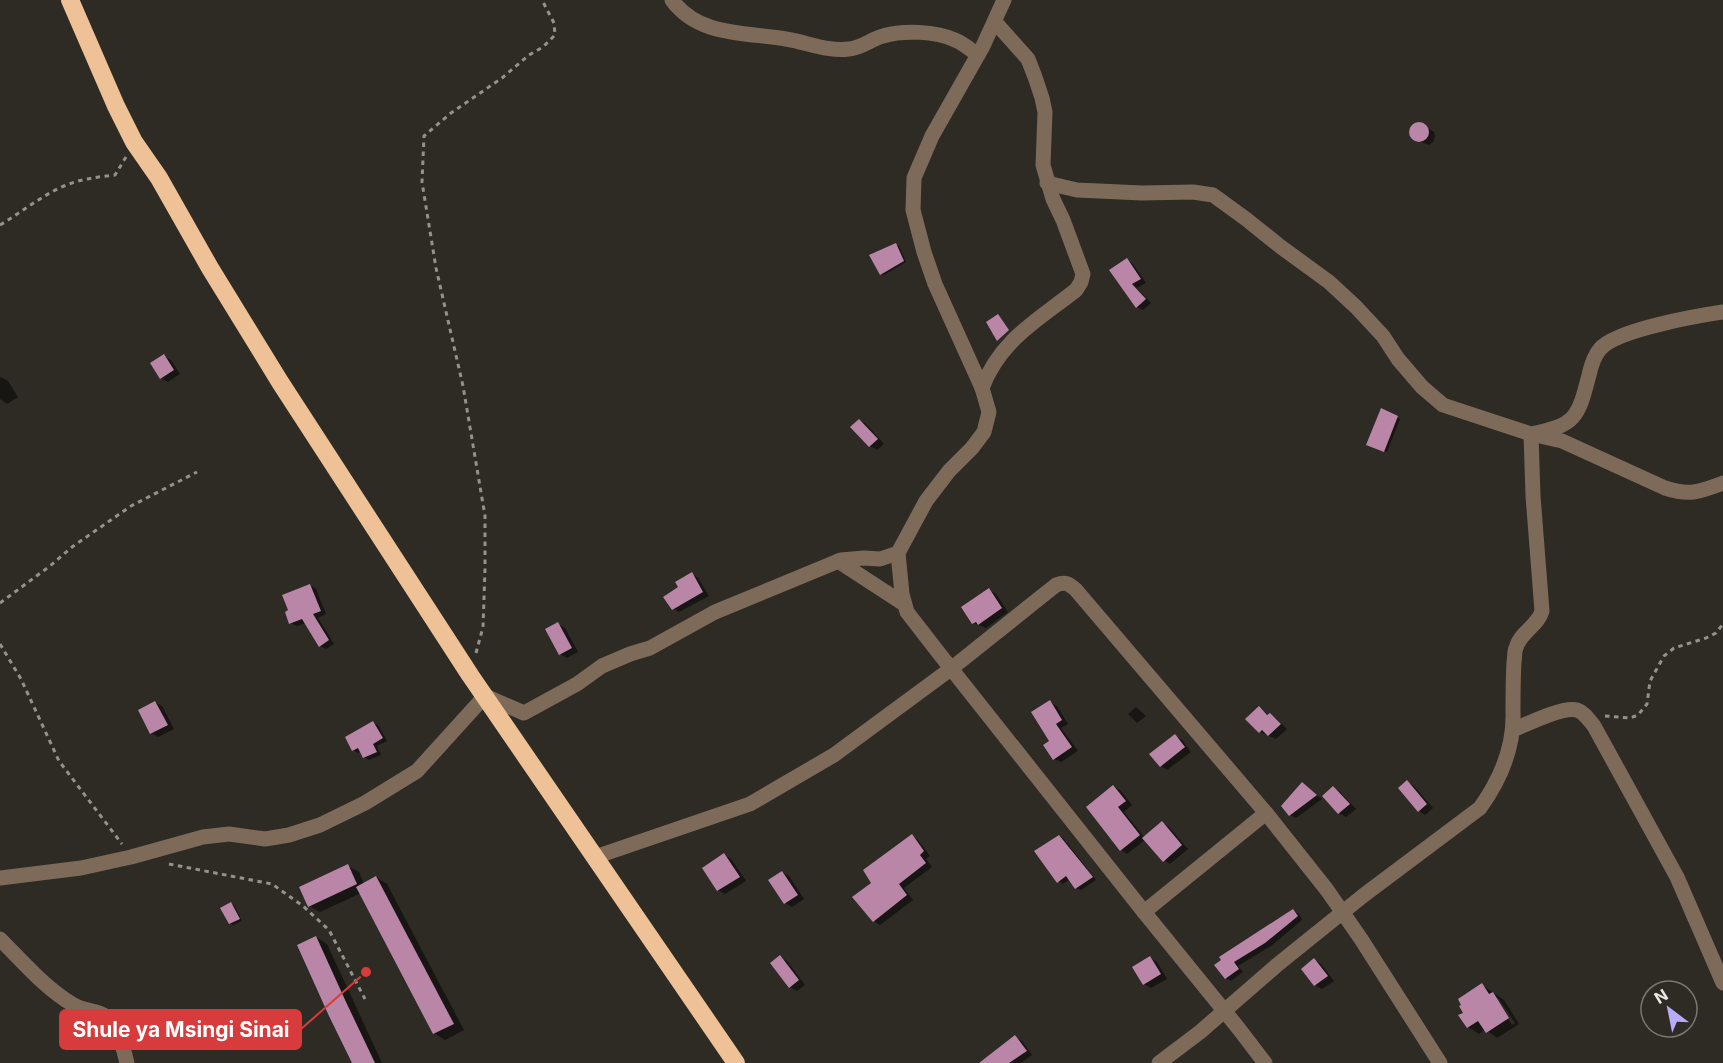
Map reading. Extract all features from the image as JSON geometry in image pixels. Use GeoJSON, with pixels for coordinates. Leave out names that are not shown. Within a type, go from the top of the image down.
{"type":"FeatureCollection","features":[{"type":"Feature","properties":{"kind":"highway"},"geometry":{"type":"LineString","coordinates":[[70,0],[134,142],[159,178],[210,268],[280,382],[470,675],[736,1063]]}},
{"type":"Feature","properties":{"kind":"street"},"geometry":{"type":"LineString","coordinates":[[672,0],[697,23],[717,30],[848,50],[866,45],[881,36],[904,32],[942,35],[957,40],[978,55]]}},
{"type":"Feature","properties":{"kind":"street"},"geometry":{"type":"LineString","coordinates":[[1004,0],[978,55],[933,136],[914,178],[912,210],[924,252],[935,284],[982,388],[989,412],[984,432],[926,501],[898,553],[904,604],[907,612],[1264,1063]]}},
{"type":"Feature","properties":{"kind":"street"},"geometry":{"type":"LineString","coordinates":[[982,388],[998,358],[1012,340],[1076,290],[1083,274],[1047,183],[1043,165],[1045,112],[1042,98],[1028,60],[994,22]]}},
{"type":"Feature","properties":{"kind":"street"},"geometry":{"type":"LineString","coordinates":[[1047,183],[1077,190],[1142,193],[1193,192],[1213,195],[1336,288],[1383,336],[1398,359],[1422,387],[1443,405],[1531,434],[1562,441],[1665,488],[1682,493],[1695,492],[1723,483]]}},
{"type":"Feature","properties":{"kind":"street"},"geometry":{"type":"LineString","coordinates":[[1531,434],[1561,427],[1578,412],[1591,365],[1600,349],[1613,340],[1630,332],[1723,312]]}},
{"type":"Feature","properties":{"kind":"street"},"geometry":{"type":"LineString","coordinates":[[1159,1063],[1225,1011],[1286,958],[1480,808],[1489,795],[1507,756],[1513,730],[1512,685],[1516,647],[1525,632],[1536,623],[1542,611],[1533,496],[1531,434]]}},
{"type":"Feature","properties":{"kind":"street"},"geometry":{"type":"LineString","coordinates":[[0,878],[81,868],[141,855],[203,837],[229,834],[265,839],[289,835],[320,825],[365,803],[417,771],[485,696],[524,713],[577,684],[603,666],[650,648],[715,612],[838,561],[849,558],[880,559],[898,553]]}},
{"type":"Feature","properties":{"kind":"street"},"geometry":{"type":"LineString","coordinates":[[838,561],[904,604]]}},
{"type":"Feature","properties":{"kind":"street"},"geometry":{"type":"LineString","coordinates":[[595,857],[750,804],[834,755],[952,668],[1056,585],[1068,583],[1266,813],[1327,890],[1440,1063]]}},
{"type":"Feature","properties":{"kind":"street"},"geometry":{"type":"LineString","coordinates":[[1513,730],[1562,711],[1575,709],[1583,713],[1594,726],[1677,877],[1723,983]]}},
{"type":"Feature","properties":{"kind":"street"},"geometry":{"type":"LineString","coordinates":[[1144,912],[1266,813]]}},
{"type":"Feature","properties":{"kind":"street"},"geometry":{"type":"LineString","coordinates":[[0,939],[53,990],[75,1006],[95,1011],[109,1019],[119,1035],[127,1063]]}},
{"type":"Feature","properties":{"kind":"path"},"geometry":{"type":"LineString","coordinates":[[470,675],[483,627],[484,516],[463,386],[436,268],[423,193],[424,136],[451,113],[543,47],[555,35],[554,22],[542,0]]}},
{"type":"Feature","properties":{"kind":"path"},"geometry":{"type":"LineString","coordinates":[[0,225],[40,198],[66,185],[91,177],[115,175],[134,142]]}},
{"type":"Feature","properties":{"kind":"path"},"geometry":{"type":"LineString","coordinates":[[0,603],[72,547],[131,506],[197,472]]}},
{"type":"Feature","properties":{"kind":"path"},"geometry":{"type":"LineString","coordinates":[[1583,713],[1630,718],[1638,715],[1647,705],[1650,681],[1664,656],[1685,644],[1716,633],[1723,624]]}},
{"type":"Feature","properties":{"kind":"building"},"geometry":{"type":"Polygon","coordinates":[[[1419,122],[1426,125],[1429,132],[1426,139],[1419,142],[1412,139],[1409,132],[1412,125],[1419,122]]]}},
{"type":"Feature","properties":{"kind":"building"},"geometry":{"type":"Polygon","coordinates":[[[896,243],[904,261],[880,275],[869,255],[896,243]]]}},
{"type":"Feature","properties":{"kind":"building"},"geometry":{"type":"Polygon","coordinates":[[[1127,258],[1141,279],[1132,284],[1146,299],[1136,308],[1109,270],[1127,258]]]}},
{"type":"Feature","properties":{"kind":"building"},"geometry":{"type":"Polygon","coordinates":[[[998,314],[1009,330],[997,341],[986,322],[998,314]]]}},
{"type":"Feature","properties":{"kind":"building"},"geometry":{"type":"Polygon","coordinates":[[[164,354],[174,370],[160,379],[150,363],[164,354]]]}},
{"type":"Feature","properties":{"kind":"building"},"geometry":{"type":"Polygon","coordinates":[[[1381,408],[1398,416],[1384,452],[1366,445],[1381,408]]]}},
{"type":"Feature","properties":{"kind":"building"},"geometry":{"type":"Polygon","coordinates":[[[859,419],[878,439],[869,447],[850,427],[859,419]]]}},
{"type":"Feature","properties":{"kind":"building"},"geometry":{"type":"Polygon","coordinates":[[[692,572],[703,592],[672,610],[663,597],[678,587],[675,582],[692,572]]]}},
{"type":"Feature","properties":{"kind":"building"},"geometry":{"type":"Polygon","coordinates":[[[310,584],[321,611],[313,614],[329,640],[319,647],[302,619],[289,624],[285,612],[288,610],[282,595],[310,584]]]}},
{"type":"Feature","properties":{"kind":"building"},"geometry":{"type":"Polygon","coordinates":[[[989,588],[1002,608],[978,625],[976,622],[972,624],[961,607],[989,588]]]}},
{"type":"Feature","properties":{"kind":"building"},"geometry":{"type":"Polygon","coordinates":[[[558,622],[572,648],[559,655],[545,629],[558,622]]]}},
{"type":"Feature","properties":{"kind":"building"},"geometry":{"type":"Polygon","coordinates":[[[1050,700],[1062,720],[1056,724],[1072,747],[1053,760],[1043,745],[1049,741],[1031,712],[1050,700]]]}},
{"type":"Feature","properties":{"kind":"building"},"geometry":{"type":"Polygon","coordinates":[[[155,701],[168,725],[150,734],[138,710],[155,701]]]}},
{"type":"Feature","properties":{"kind":"building"},"geometry":{"type":"Polygon","coordinates":[[[1259,706],[1267,715],[1270,713],[1281,724],[1268,736],[1262,730],[1259,733],[1245,719],[1259,706]]]}},
{"type":"Feature","properties":{"kind":"building"},"geometry":{"type":"Polygon","coordinates":[[[373,721],[383,738],[373,744],[377,752],[363,758],[358,748],[352,751],[345,737],[373,721]]]}},
{"type":"Feature","properties":{"kind":"building"},"geometry":{"type":"Polygon","coordinates":[[[1175,734],[1185,747],[1160,767],[1149,754],[1175,734]]]}},
{"type":"Feature","properties":{"kind":"building"},"geometry":{"type":"Polygon","coordinates":[[[1407,780],[1427,804],[1418,812],[1398,788],[1407,780]]]}},
{"type":"Feature","properties":{"kind":"building"},"geometry":{"type":"Polygon","coordinates":[[[1302,782],[1317,795],[1289,816],[1281,806],[1302,782]]]}},
{"type":"Feature","properties":{"kind":"building"},"geometry":{"type":"Polygon","coordinates":[[[1113,785],[1126,801],[1118,807],[1140,835],[1120,851],[1086,807],[1113,785]]]}},
{"type":"Feature","properties":{"kind":"building"},"geometry":{"type":"Polygon","coordinates":[[[1333,786],[1350,804],[1338,814],[1322,796],[1333,786]]]}},
{"type":"Feature","properties":{"kind":"building"},"geometry":{"type":"Polygon","coordinates":[[[1162,821],[1182,845],[1163,862],[1142,838],[1162,821]]]}},
{"type":"Feature","properties":{"kind":"building"},"geometry":{"type":"Polygon","coordinates":[[[912,834],[924,851],[920,855],[926,863],[899,884],[907,895],[873,922],[852,897],[871,883],[863,870],[912,834]]]}},
{"type":"Feature","properties":{"kind":"building"},"geometry":{"type":"Polygon","coordinates":[[[1059,835],[1093,877],[1075,889],[1066,876],[1057,883],[1034,851],[1059,835]]]}},
{"type":"Feature","properties":{"kind":"building"},"geometry":{"type":"Polygon","coordinates":[[[724,853],[740,877],[717,891],[702,868],[724,853]]]}},
{"type":"Feature","properties":{"kind":"building"},"geometry":{"type":"Polygon","coordinates":[[[348,864],[357,884],[308,907],[299,887],[348,864]]]}},
{"type":"Feature","properties":{"kind":"building"},"geometry":{"type":"Polygon","coordinates":[[[782,871],[798,895],[784,904],[768,880],[782,871]]]}},
{"type":"Feature","properties":{"kind":"building"},"geometry":{"type":"Polygon","coordinates":[[[376,876],[454,1024],[433,1034],[356,887],[376,876]]]}},
{"type":"Feature","properties":{"kind":"building"},"geometry":{"type":"Polygon","coordinates":[[[231,902],[240,919],[229,924],[220,908],[231,902]]]}},
{"type":"Feature","properties":{"kind":"building"},"geometry":{"type":"Polygon","coordinates":[[[1293,909],[1298,916],[1265,943],[1234,962],[1239,969],[1225,979],[1214,965],[1221,960],[1219,957],[1293,909]]]}},
{"type":"Feature","properties":{"kind":"building"},"geometry":{"type":"Polygon","coordinates":[[[316,936],[375,1063],[352,1063],[329,1016],[297,945],[316,936]]]}},
{"type":"Feature","properties":{"kind":"building"},"geometry":{"type":"Polygon","coordinates":[[[780,955],[799,980],[789,988],[770,963],[780,955]]]}},
{"type":"Feature","properties":{"kind":"building"},"geometry":{"type":"Polygon","coordinates":[[[1150,956],[1161,974],[1143,985],[1132,967],[1150,956]]]}},
{"type":"Feature","properties":{"kind":"building"},"geometry":{"type":"Polygon","coordinates":[[[1314,958],[1328,976],[1314,986],[1301,969],[1314,958]]]}},
{"type":"Feature","properties":{"kind":"building"},"geometry":{"type":"Polygon","coordinates":[[[1482,983],[1489,994],[1493,992],[1509,1018],[1486,1033],[1478,1021],[1467,1028],[1458,1015],[1463,1013],[1458,999],[1482,983]]]}},
{"type":"Feature","properties":{"kind":"building"},"geometry":{"type":"Polygon","coordinates":[[[1015,1035],[1027,1051],[1009,1063],[979,1063],[1015,1035]]]}},
{"type":"Feature","properties":{"kind":"place","name":"Shule ya Msingi Sinai"},"geometry":{"type":"Point","coordinates":[366,972]}}]}
